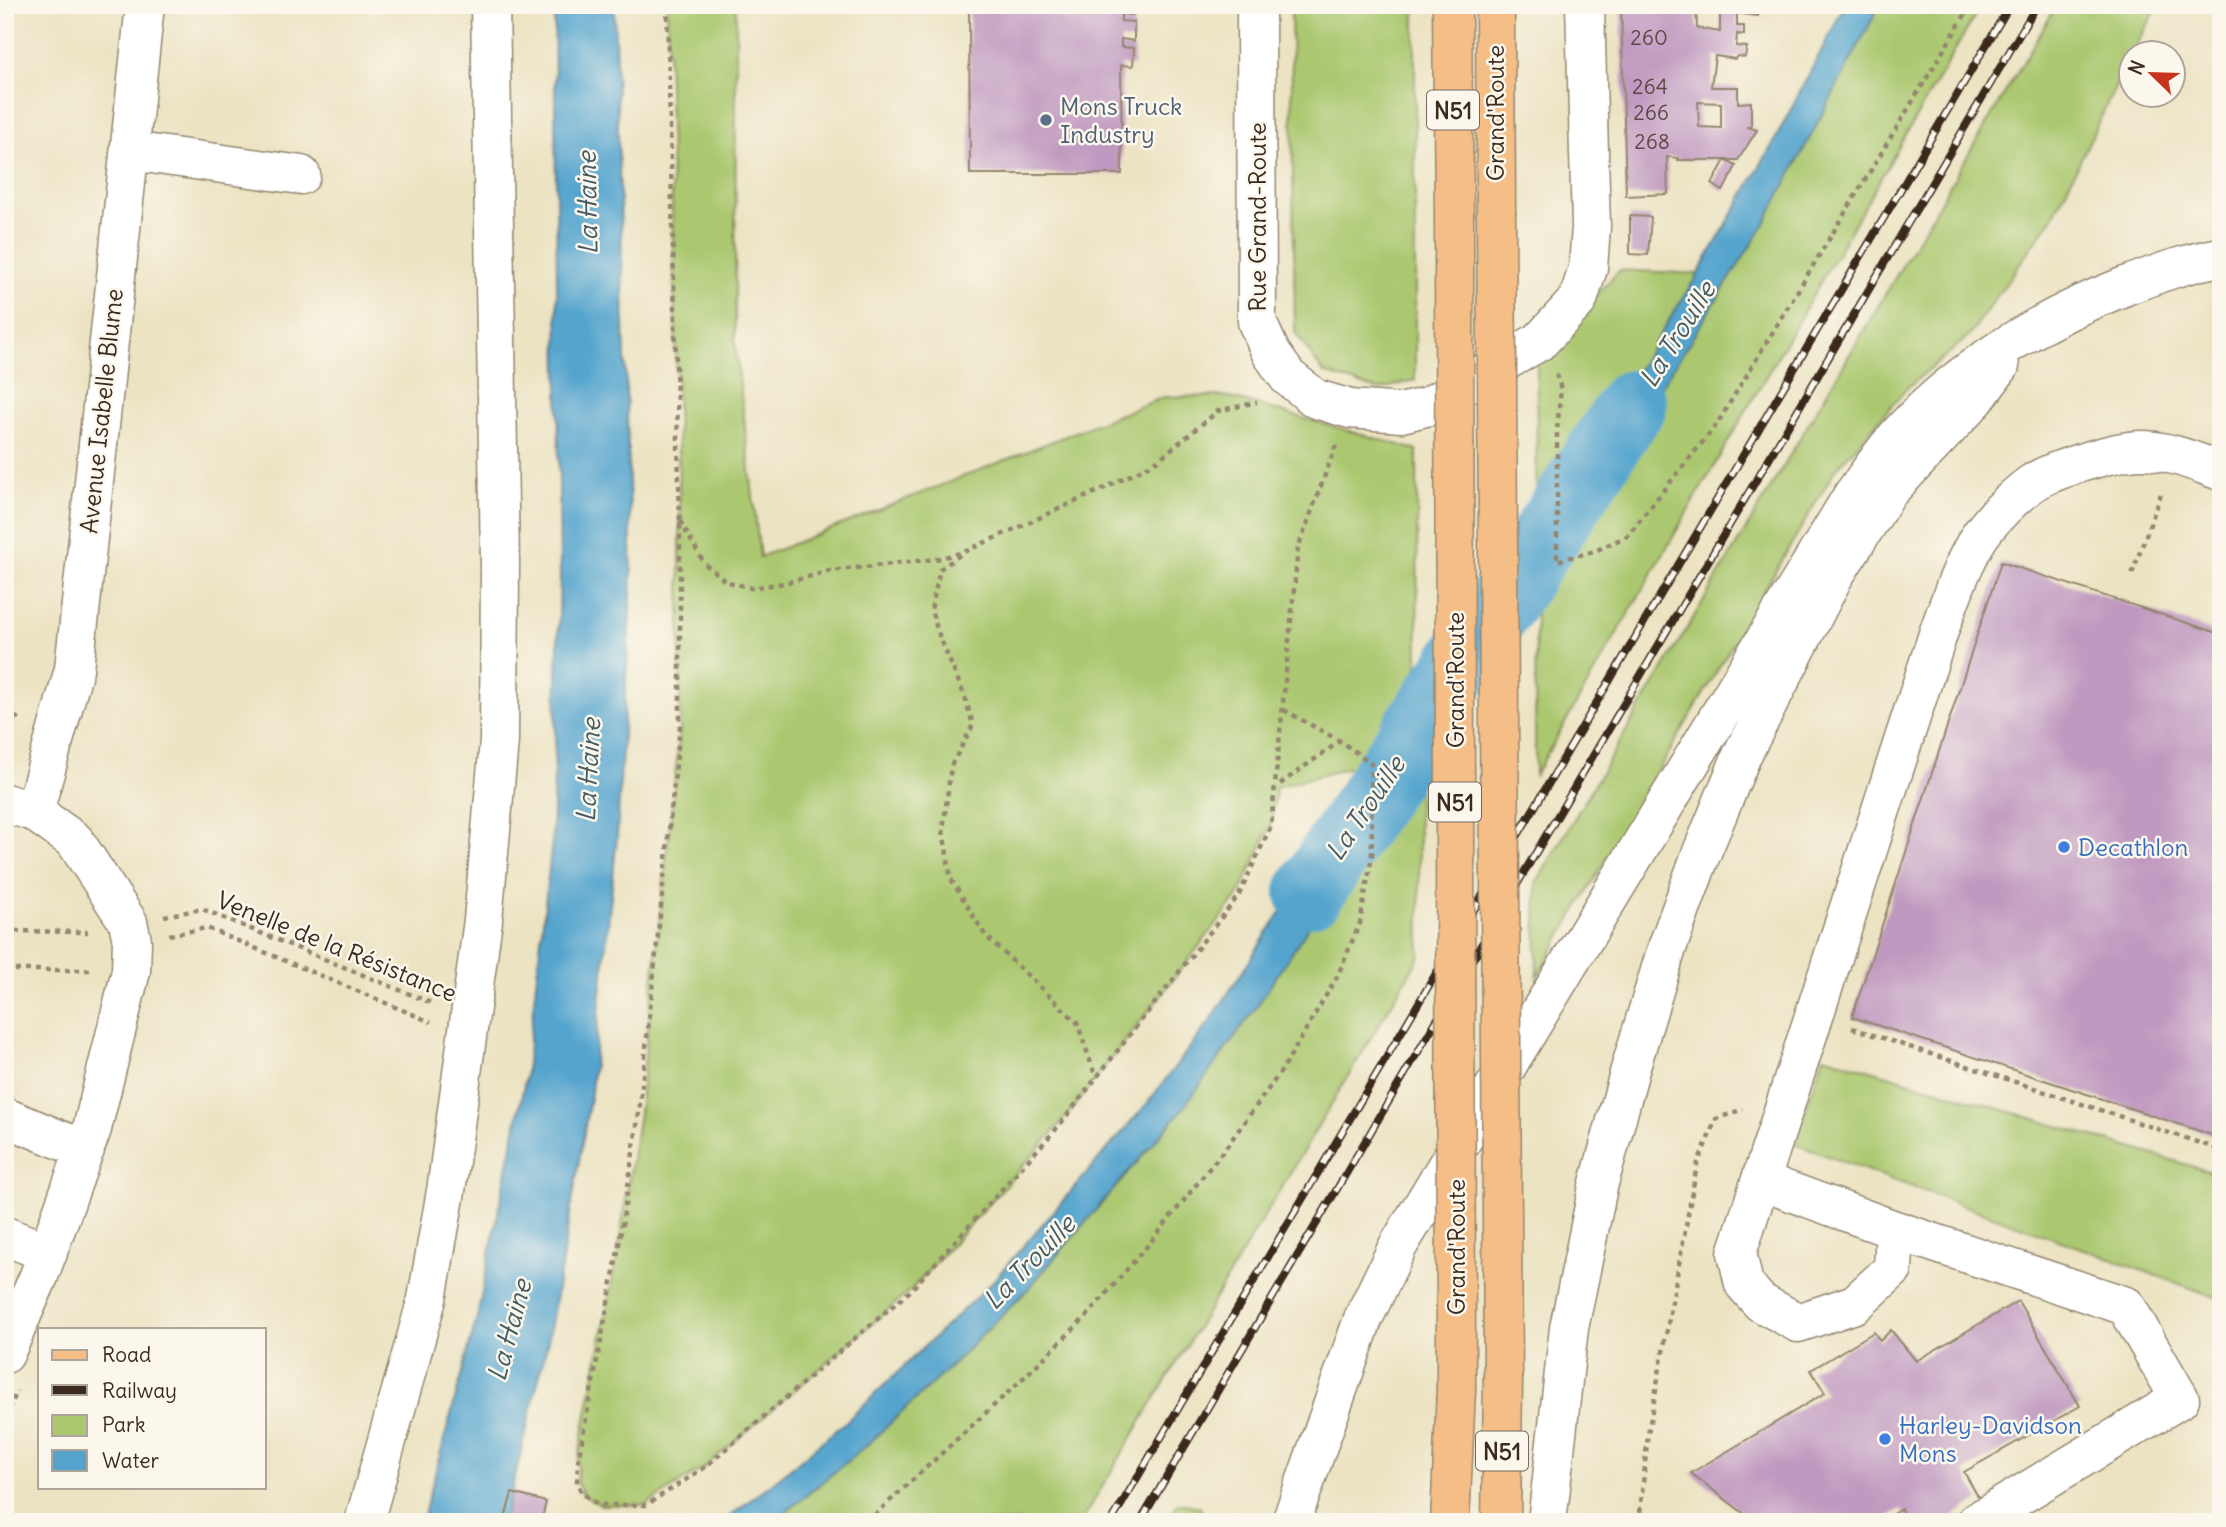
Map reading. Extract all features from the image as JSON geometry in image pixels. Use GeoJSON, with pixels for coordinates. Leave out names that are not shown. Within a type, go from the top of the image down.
{"type":"FeatureCollection","features":[{"type":"Feature","properties":{"kind":"main road","name":"Grand'Route"},"geometry":{"type":"LineString","coordinates":[[1450,1522],[1456,1389],[1452,5]]}},
{"type":"Feature","properties":{"kind":"main road","name":"Grand'Route"},"geometry":{"type":"LineString","coordinates":[[1495,5],[1503,1380],[1501,1522]]}},
{"type":"Feature","properties":{"kind":"street","name":"Avenue Isabelle Blume"},"geometry":{"type":"LineString","coordinates":[[5,1354],[48,1253],[92,1129],[131,971],[132,941],[146,926],[75,841],[20,807],[74,669],[145,5]]}},
{"type":"Feature","properties":{"kind":"street"},"geometry":{"type":"LineString","coordinates":[[364,1522],[427,1299],[446,1191],[483,920],[499,741],[500,561],[490,5]]}},
{"type":"Feature","properties":{"kind":"street","name":"Rue Grand-Route"},"geometry":{"type":"LineString","coordinates":[[1256,5],[1257,322],[1271,353],[1288,377],[1316,399],[1350,409],[1401,413],[1429,406],[1540,341],[1578,300],[1588,268],[1591,227],[1585,5]]}},
{"type":"Feature","properties":{"kind":"street"},"geometry":{"type":"LineString","coordinates":[[130,151],[301,175]]}},
{"type":"Feature","properties":{"kind":"street"},"geometry":{"type":"LineString","coordinates":[[1291,1522],[1363,1319],[1398,1246],[1852,496],[1888,447],[1937,397],[2024,333],[2080,304],[2152,276],[2221,257]]}},
{"type":"Feature","properties":{"kind":"street"},"geometry":{"type":"LineString","coordinates":[[1547,1522],[1569,1328],[1598,1187],[1667,948],[1700,857],[1742,755],[1834,576],[1888,492],[1975,400],[2024,333]]}},
{"type":"Feature","properties":{"kind":"street"},"geometry":{"type":"LineString","coordinates":[[1895,1230],[1893,1269],[1854,1304],[1798,1323],[1760,1302],[1744,1284],[1737,1253],[1958,578],[1978,540],[2007,506],[2033,482],[2102,456],[2141,450],[2175,454],[2221,471]]}},
{"type":"Feature","properties":{"kind":"street"},"geometry":{"type":"LineString","coordinates":[[5,1117],[85,1150]]}},
{"type":"Feature","properties":{"kind":"street"},"geometry":{"type":"LineString","coordinates":[[1760,1181],[1895,1230],[2126,1306],[2180,1399],[1976,1522]]}},
{"type":"Feature","properties":{"kind":"street"},"geometry":{"type":"LineString","coordinates":[[5,1236],[48,1253]]}},
{"type":"Feature","properties":{"kind":"path"},"geometry":{"type":"LineString","coordinates":[[667,5],[680,521],[680,727],[639,1113],[619,1245],[578,1461],[578,1483],[582,1493],[592,1501],[602,1505],[646,1505],[704,1468],[909,1290],[1058,1127],[1239,895],[1271,826],[1298,548],[1350,409]]}},
{"type":"Feature","properties":{"kind":"path"},"geometry":{"type":"LineString","coordinates":[[1540,341],[1561,389],[1557,430],[1557,561],[1595,551],[1627,536],[1717,424],[1971,5]]}},
{"type":"Feature","properties":{"kind":"path"},"geometry":{"type":"LineString","coordinates":[[680,521],[704,562],[725,581],[751,588],[785,583],[829,571],[936,559],[964,552],[1154,463],[1218,411],[1256,403],[1288,377]]}},
{"type":"Feature","properties":{"kind":"path"},"geometry":{"type":"LineString","coordinates":[[2132,573],[2175,454]]}},
{"type":"Feature","properties":{"kind":"path"},"geometry":{"type":"LineString","coordinates":[[964,552],[940,569],[930,610],[973,724],[951,766],[943,830],[951,879],[985,934],[1077,1021],[1096,1078]]}},
{"type":"Feature","properties":{"kind":"path"},"geometry":{"type":"LineString","coordinates":[[867,1522],[1015,1387],[1087,1316],[1154,1238],[1227,1146],[1282,1070],[1337,977],[1360,923],[1372,856],[1371,763],[1340,741],[1284,710]]}},
{"type":"Feature","properties":{"kind":"path"},"geometry":{"type":"LineString","coordinates":[[1276,787],[1340,741]]}},
{"type":"Feature","properties":{"kind":"path","name":"Venelle de la Résistance"},"geometry":{"type":"LineString","coordinates":[[146,926],[202,909],[469,1028]]}},
{"type":"Feature","properties":{"kind":"path"},"geometry":{"type":"LineString","coordinates":[[5,930],[106,932],[146,926],[207,928],[469,1028]]}},
{"type":"Feature","properties":{"kind":"path"},"geometry":{"type":"LineString","coordinates":[[5,970],[101,970]]}},
{"type":"Feature","properties":{"kind":"path"},"geometry":{"type":"LineString","coordinates":[[1814,1015],[2221,1150]]}},
{"type":"Feature","properties":{"kind":"path"},"geometry":{"type":"LineString","coordinates":[[1639,1522],[1648,1434],[1697,1165],[1716,1119],[1748,1107],[1781,1118]]}},
{"type":"Feature","properties":{"kind":"green space"},"geometry":{"type":"Polygon","coordinates":[[[667,5],[736,5],[735,342],[760,557],[1164,397],[1225,396],[1417,450],[1418,706],[1359,765],[1276,787],[1271,826],[1239,895],[1058,1127],[910,1291],[704,1468],[646,1505],[602,1505],[582,1493],[577,1483],[578,1461],[619,1245],[639,1113],[680,728],[680,521],[667,5]]]}},
{"type":"Feature","properties":{"kind":"green space"},"geometry":{"type":"Polygon","coordinates":[[[1291,5],[1415,5],[1415,380],[1379,390],[1324,373],[1295,332],[1291,5]]]}},
{"type":"Feature","properties":{"kind":"green space"},"geometry":{"type":"Polygon","coordinates":[[[1845,5],[1981,5],[1535,775],[1537,356],[1620,270],[1698,274],[1773,144],[1845,5]]]}},
{"type":"Feature","properties":{"kind":"green space"},"geometry":{"type":"Polygon","coordinates":[[[2057,5],[2159,5],[2140,38],[2118,38],[2118,81],[2053,217],[1968,337],[1908,387],[1835,470],[1537,977],[1536,883],[2057,5]]]}},
{"type":"Feature","properties":{"kind":"green space"},"geometry":{"type":"Polygon","coordinates":[[[1418,754],[1420,956],[1081,1522],[774,1522],[867,1445],[1028,1289],[1181,1111],[1257,1006],[1418,754]]]}},
{"type":"Feature","properties":{"kind":"green space"},"geometry":{"type":"Polygon","coordinates":[[[1824,1056],[2221,1175],[2221,1299],[1794,1144],[1824,1056]]]}},
{"type":"Feature","properties":{"kind":"green space"},"geometry":{"type":"Polygon","coordinates":[[[1178,1503],[1200,1507],[1205,1522],[1167,1522],[1178,1503]]]}},
{"type":"Feature","properties":{"kind":"water","name":"La Haine"},"geometry":{"type":"Polygon","coordinates":[[[554,5],[614,5],[632,574],[617,837],[591,1092],[549,1336],[504,1522],[422,1522],[477,1317],[525,1080],[552,841],[560,579],[554,5]]]}},
{"type":"Feature","properties":{"kind":"water"},"geometry":{"type":"Polygon","coordinates":[[[1845,5],[1880,5],[1764,225],[1668,376],[1581,505],[1577,450],[1615,406],[1698,274],[1773,144],[1845,5]]]}},
{"type":"Feature","properties":{"kind":"water"},"geometry":{"type":"Polygon","coordinates":[[[1363,786],[1363,843],[1257,1006],[1181,1111],[1028,1289],[867,1445],[774,1522],[722,1522],[849,1419],[993,1281],[1146,1105],[1210,1021],[1363,786]]]}},
{"type":"Feature","properties":{"kind":"building","name":"Mons Truck Industry"},"geometry":{"type":"Polygon","coordinates":[[[969,5],[1134,5],[1133,15],[1121,14],[1121,21],[1134,22],[1134,41],[1121,39],[1121,47],[1134,48],[1133,66],[1121,65],[1122,174],[970,174],[969,5]]]}},
{"type":"Feature","properties":{"kind":"building"},"geometry":{"type":"Polygon","coordinates":[[[1621,5],[1696,5],[1697,28],[1720,32],[1720,5],[1758,7],[1758,16],[1737,13],[1737,26],[1744,26],[1744,35],[1737,34],[1736,46],[1747,47],[1745,57],[1737,56],[1735,59],[1715,56],[1711,87],[1738,87],[1738,103],[1751,102],[1751,126],[1748,127],[1757,130],[1738,160],[1678,160],[1679,158],[1667,157],[1668,194],[1626,196],[1621,5]],[[1698,102],[1699,127],[1721,128],[1721,103],[1698,102]]]}},
{"type":"Feature","properties":{"kind":"building"},"geometry":{"type":"Polygon","coordinates":[[[1725,160],[1736,166],[1723,191],[1712,184],[1725,160]]]}},
{"type":"Feature","properties":{"kind":"building"},"geometry":{"type":"Polygon","coordinates":[[[1630,216],[1651,217],[1648,255],[1630,254],[1630,216]]]}},
{"type":"Feature","properties":{"kind":"building","name":"Decathlon"},"geometry":{"type":"Polygon","coordinates":[[[2001,562],[2221,634],[2221,1138],[1852,1017],[2001,562]]]}},
{"type":"Feature","properties":{"kind":"building","name":"Harley-Davidson Mons"},"geometry":{"type":"Polygon","coordinates":[[[2018,1301],[2080,1406],[1964,1472],[1980,1500],[1943,1522],[1909,1522],[1901,1509],[1879,1522],[1755,1522],[1691,1473],[1825,1393],[1811,1370],[1874,1332],[1880,1341],[1891,1330],[1916,1361],[2018,1301]]]}},
{"type":"Feature","properties":{"kind":"building"},"geometry":{"type":"Polygon","coordinates":[[[512,1493],[546,1502],[541,1522],[504,1522],[512,1493]]]}},
{"type":"Feature","properties":{"kind":"waterway","name":"La Trouille"},"geometry":{"type":"LineString","coordinates":[[1310,892],[1632,405]]}},
{"type":"Feature","properties":{"kind":"railway"},"geometry":{"type":"LineString","coordinates":[[1111,1522],[2010,5]]}},
{"type":"Feature","properties":{"kind":"railway"},"geometry":{"type":"LineString","coordinates":[[1140,1522],[2037,5]]}},
{"type":"Feature","properties":{"kind":"place","name":"Mons Truck Industry"},"geometry":{"type":"Point","coordinates":[1046,120]}},
{"type":"Feature","properties":{"kind":"place","name":"Decathlon"},"geometry":{"type":"Point","coordinates":[2064,847]}},
{"type":"Feature","properties":{"kind":"place","name":"Harley-Davidson Mons"},"geometry":{"type":"Point","coordinates":[1885,1439]}}]}
